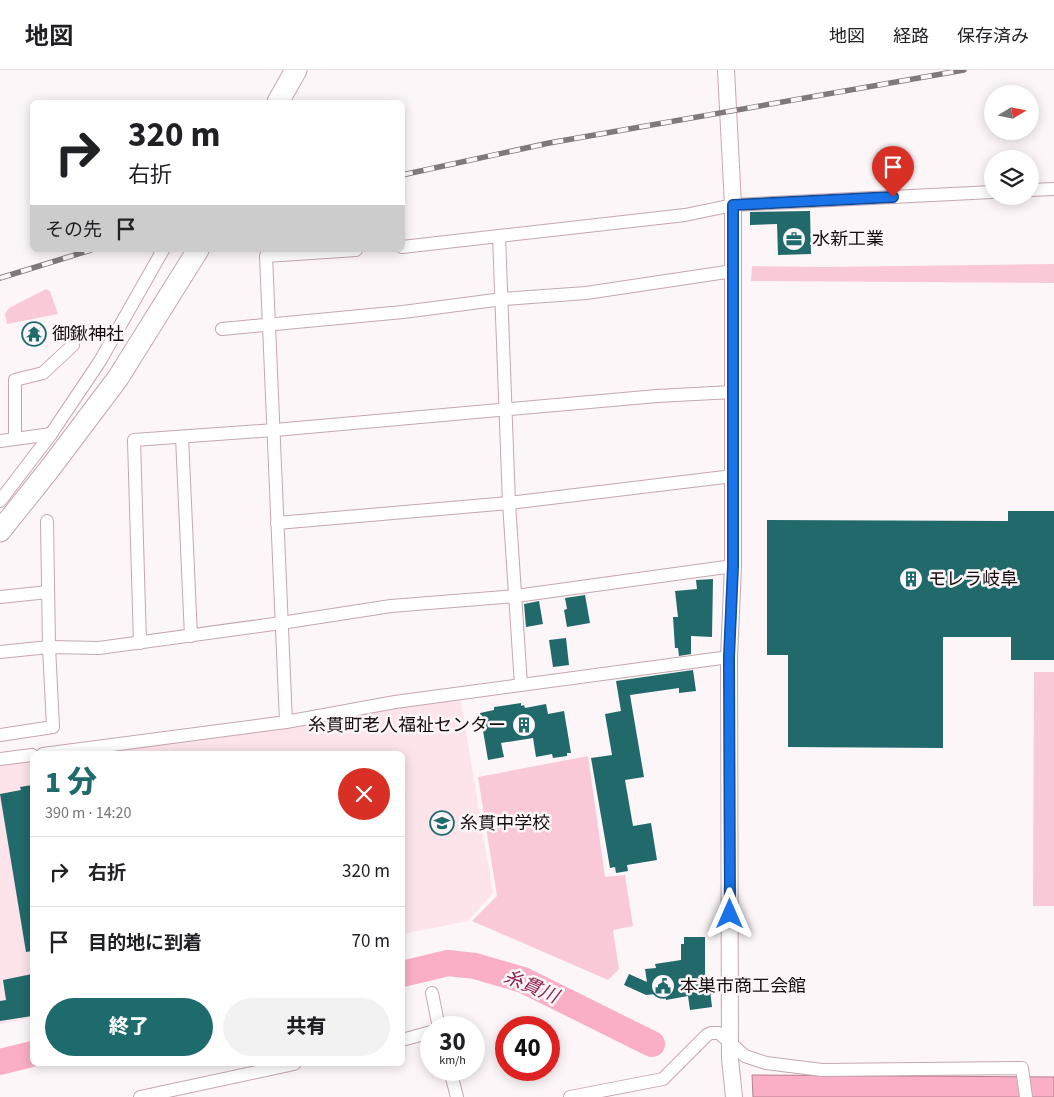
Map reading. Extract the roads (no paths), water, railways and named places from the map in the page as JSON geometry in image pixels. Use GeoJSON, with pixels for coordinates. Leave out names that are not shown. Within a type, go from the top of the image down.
{"type":"FeatureCollection","features":[{"type":"Feature","properties":{"kind":"highway"},"geometry":{"type":"LineString","coordinates":[[279,100],[296,70]]}},
{"type":"Feature","properties":{"kind":"highway"},"geometry":{"type":"LineString","coordinates":[[0,531],[48,472],[118,378],[193,258]]}},
{"type":"Feature","properties":{"kind":"street"},"geometry":{"type":"LineString","coordinates":[[726,70],[733,205],[733,566],[729,657],[730,1042],[734,1097]]}},
{"type":"Feature","properties":{"kind":"street"},"geometry":{"type":"LineString","coordinates":[[1039,190],[1054,189]]}},
{"type":"Feature","properties":{"kind":"street"},"geometry":{"type":"LineString","coordinates":[[405,246],[685,215],[733,205],[984,192]]}},
{"type":"Feature","properties":{"kind":"street"},"geometry":{"type":"LineString","coordinates":[[500,236],[509,503],[521,685]]}},
{"type":"Feature","properties":{"kind":"street"},"geometry":{"type":"LineString","coordinates":[[0,501],[51,434],[100,361],[162,252]]}},
{"type":"Feature","properties":{"kind":"street"},"geometry":{"type":"LineString","coordinates":[[286,722],[266,256],[326,252]]}},
{"type":"Feature","properties":{"kind":"street"},"geometry":{"type":"LineString","coordinates":[[222,328],[403,312],[503,299],[586,292],[733,271]]}},
{"type":"Feature","properties":{"kind":"street"},"geometry":{"type":"LineString","coordinates":[[15,438],[15,380],[43,372],[73,345]]}},
{"type":"Feature","properties":{"kind":"street"},"geometry":{"type":"LineString","coordinates":[[140,643],[134,440],[274,430],[658,396],[733,392]]}},
{"type":"Feature","properties":{"kind":"street"},"geometry":{"type":"LineString","coordinates":[[0,441],[51,434]]}},
{"type":"Feature","properties":{"kind":"street"},"geometry":{"type":"LineString","coordinates":[[182,437],[190,636]]}},
{"type":"Feature","properties":{"kind":"street"},"geometry":{"type":"LineString","coordinates":[[277,523],[509,503],[733,476]]}},
{"type":"Feature","properties":{"kind":"street"},"geometry":{"type":"LineString","coordinates":[[0,735],[53,727],[47,522]]}},
{"type":"Feature","properties":{"kind":"street"},"geometry":{"type":"LineString","coordinates":[[0,652],[50,647],[99,648],[391,606],[516,596],[733,566]]}},
{"type":"Feature","properties":{"kind":"street"},"geometry":{"type":"LineString","coordinates":[[0,597],[48,592]]}},
{"type":"Feature","properties":{"kind":"street"},"geometry":{"type":"LineString","coordinates":[[66,751],[286,722],[395,702],[729,657]]}},
{"type":"Feature","properties":{"kind":"street"},"geometry":{"type":"LineString","coordinates":[[0,758],[30,755]]}},
{"type":"Feature","properties":{"kind":"street"},"geometry":{"type":"LineString","coordinates":[[432,993],[437,1016]]}},
{"type":"Feature","properties":{"kind":"street"},"geometry":{"type":"LineString","coordinates":[[570,1097],[663,1079],[707,1035],[719,1032],[745,1056],[766,1063],[822,1070],[1022,1068],[1026,1097]]}},
{"type":"Feature","properties":{"kind":"street"},"geometry":{"type":"LineString","coordinates":[[405,1039],[420,1035]]}},
{"type":"Feature","properties":{"kind":"street"},"geometry":{"type":"LineString","coordinates":[[140,1097],[285,1066]]}},
{"type":"Feature","properties":{"kind":"street"},"geometry":{"type":"LineString","coordinates":[[453,1081],[457,1097]]}},
{"type":"Feature","properties":{"kind":"waterway","name":"糸貫川"},"geometry":{"type":"LineString","coordinates":[[405,973],[448,963],[475,966],[523,980],[652,1044]]}},
{"type":"Feature","properties":{"kind":"waterway","name":"糸貫川"},"geometry":{"type":"LineString","coordinates":[[0,1062],[30,1054]]}},
{"type":"Feature","properties":{"kind":"railway"},"geometry":{"type":"LineString","coordinates":[[405,174],[549,143],[964,70]]}},
{"type":"Feature","properties":{"kind":"railway"},"geometry":{"type":"LineString","coordinates":[[0,278],[84,252]]}},
{"type":"Feature","properties":{"kind":"place","name":"水新工業"},"geometry":{"type":"Point","coordinates":[794,239]}},
{"type":"Feature","properties":{"kind":"place","name":"御鍬神社"},"geometry":{"type":"Point","coordinates":[34,334]}},
{"type":"Feature","properties":{"kind":"place","name":"モレラ岐阜"},"geometry":{"type":"Point","coordinates":[911,579]}},
{"type":"Feature","properties":{"kind":"place","name":"糸貫町老人福祉センター"},"geometry":{"type":"Point","coordinates":[524,725]}},
{"type":"Feature","properties":{"kind":"place","name":"糸貫中学校"},"geometry":{"type":"Point","coordinates":[442,823]}},
{"type":"Feature","properties":{"kind":"place","name":"本巣市商工会館"},"geometry":{"type":"Point","coordinates":[663,986]}}]}
